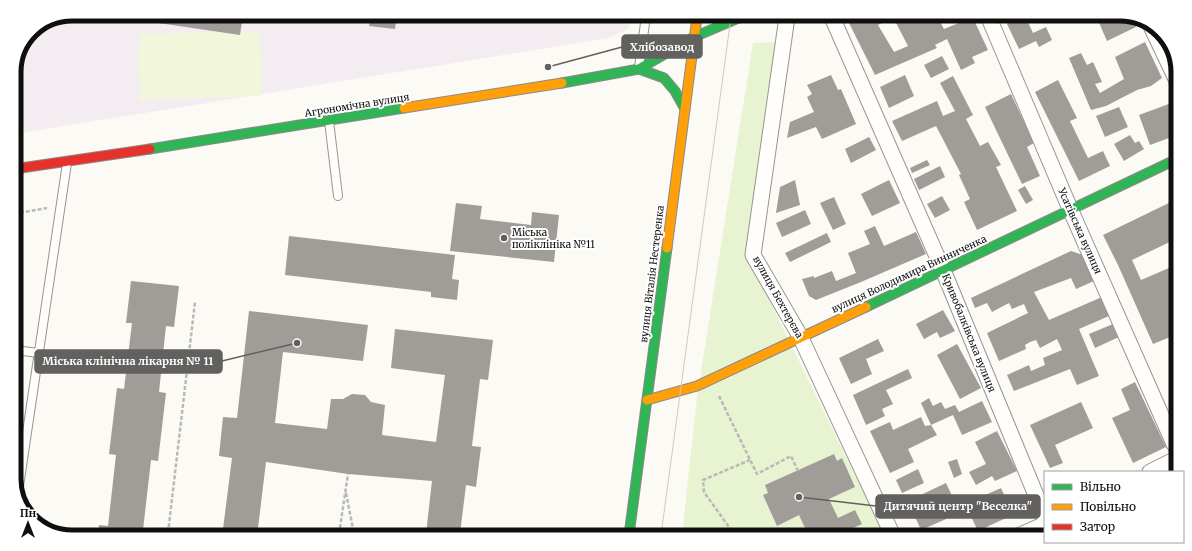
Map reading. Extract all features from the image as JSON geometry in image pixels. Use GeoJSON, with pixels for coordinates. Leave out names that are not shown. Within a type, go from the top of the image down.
{"type":"FeatureCollection","features":[{"type":"Feature","properties":{"kind":"street","name":"вулиця Віталія Нестеренка"},"geometry":{"type":"LineString","coordinates":[[630,530],[696,21]]}},
{"type":"Feature","properties":{"kind":"street","name":"Агрономічна вулиця"},"geometry":{"type":"LineString","coordinates":[[21,168],[68,162],[639,69],[694,37],[732,21]]}},
{"type":"Feature","properties":{"kind":"street","name":"вулиця Бехтерєва"},"geometry":{"type":"LineString","coordinates":[[786,21],[753,255],[800,336],[890,530]]}},
{"type":"Feature","properties":{"kind":"street","name":"Кривобалківська вулиця"},"geometry":{"type":"LineString","coordinates":[[834,21],[943,270],[1044,515]]}},
{"type":"Feature","properties":{"kind":"street","name":"Усатівська вулиця"},"geometry":{"type":"LineString","coordinates":[[990,21],[1071,211],[1171,437]]}},
{"type":"Feature","properties":{"kind":"street"},"geometry":{"type":"LineString","coordinates":[[1156,36],[1171,68]]}},
{"type":"Feature","properties":{"kind":"street"},"geometry":{"type":"LineString","coordinates":[[639,69],[664,78],[675,91],[685,108]]}},
{"type":"Feature","properties":{"kind":"street","name":"вулиця Володимира Винниченка"},"geometry":{"type":"LineString","coordinates":[[647,400],[697,386],[711,380],[800,336],[1071,211],[1171,162]]}},
{"type":"Feature","properties":{"kind":"street"},"geometry":{"type":"LineString","coordinates":[[1152,471],[1171,462]]}},
{"type":"Feature","properties":{"kind":"street"},"geometry":{"type":"LineString","coordinates":[[1032,530],[1044,524]]}},
{"type":"Feature","properties":{"kind":"lane"},"geometry":{"type":"LineString","coordinates":[[639,69],[645,21]]}},
{"type":"Feature","properties":{"kind":"lane"},"geometry":{"type":"LineString","coordinates":[[329,120],[338,196]]}},
{"type":"Feature","properties":{"kind":"lane"},"geometry":{"type":"LineString","coordinates":[[21,473],[68,162]]}},
{"type":"Feature","properties":{"kind":"lane"},"geometry":{"type":"LineString","coordinates":[[21,351],[39,353]]}},
{"type":"Feature","properties":{"kind":"path"},"geometry":{"type":"LineString","coordinates":[[168,530],[195,302]]}},
{"type":"Feature","properties":{"kind":"path"},"geometry":{"type":"LineString","coordinates":[[711,380],[757,474],[791,456],[798,471]]}},
{"type":"Feature","properties":{"kind":"path"},"geometry":{"type":"LineString","coordinates":[[731,530],[704,492],[703,480],[750,460]]}},
{"type":"Feature","properties":{"kind":"path"},"geometry":{"type":"LineString","coordinates":[[340,530],[348,474]]}},
{"type":"Feature","properties":{"kind":"path"},"geometry":{"type":"LineString","coordinates":[[346,491],[353,530]]}},
{"type":"Feature","properties":{"kind":"shaded area"},"geometry":{"type":"Polygon","coordinates":[[[629,21],[628,29],[609,38],[21,133],[21,69],[25,52],[36,36],[52,25],[62,22],[629,21]]]}},
{"type":"Feature","properties":{"kind":"green space"},"geometry":{"type":"Polygon","coordinates":[[[260,31],[261,96],[140,100],[139,34],[260,31]]]}},
{"type":"Feature","properties":{"kind":"green space"},"geometry":{"type":"Polygon","coordinates":[[[777,42],[748,257],[882,530],[683,530],[697,397],[753,43],[777,42]]]}},
{"type":"Feature","properties":{"kind":"building"},"geometry":{"type":"Polygon","coordinates":[[[145,21],[242,21],[240,35],[145,21]]]}},
{"type":"Feature","properties":{"kind":"building"},"geometry":{"type":"Polygon","coordinates":[[[370,21],[396,21],[395,29],[369,26],[370,21]]]}},
{"type":"Feature","properties":{"kind":"building"},"geometry":{"type":"Polygon","coordinates":[[[848,21],[886,21],[878,25],[894,52],[908,46],[895,21],[940,21],[944,29],[964,21],[974,21],[988,50],[972,57],[975,63],[961,70],[947,39],[935,45],[937,48],[875,75],[848,21]]]}},
{"type":"Feature","properties":{"kind":"building"},"geometry":{"type":"Polygon","coordinates":[[[1014,21],[1027,21],[1033,33],[1046,27],[1052,40],[1039,47],[1036,41],[1019,49],[1007,24],[1014,21]]]}},
{"type":"Feature","properties":{"kind":"building"},"geometry":{"type":"Polygon","coordinates":[[[1098,21],[1120,21],[1134,23],[1136,27],[1107,41],[1098,21]]]}},
{"type":"Feature","properties":{"kind":"building"},"geometry":{"type":"Polygon","coordinates":[[[1145,42],[1162,78],[1151,86],[1137,90],[1106,106],[1091,110],[1069,58],[1081,53],[1087,65],[1093,62],[1102,82],[1095,84],[1100,93],[1124,79],[1115,57],[1145,42]]]}},
{"type":"Feature","properties":{"kind":"building"},"geometry":{"type":"Polygon","coordinates":[[[942,56],[949,69],[931,78],[924,65],[942,56]]]}},
{"type":"Feature","properties":{"kind":"building"},"geometry":{"type":"Polygon","coordinates":[[[831,75],[838,90],[841,89],[856,124],[822,139],[816,127],[787,138],[790,122],[814,112],[807,97],[812,94],[807,85],[831,75]]]}},
{"type":"Feature","properties":{"kind":"building"},"geometry":{"type":"Polygon","coordinates":[[[905,75],[914,96],[889,108],[880,87],[905,75]]]}},
{"type":"Feature","properties":{"kind":"building"},"geometry":{"type":"Polygon","coordinates":[[[953,76],[973,115],[966,119],[980,146],[988,142],[1001,165],[996,167],[1017,211],[977,230],[964,202],[970,199],[959,175],[961,174],[936,126],[902,141],[892,121],[937,101],[943,116],[955,111],[940,83],[953,76]]]}},
{"type":"Feature","properties":{"kind":"building"},"geometry":{"type":"Polygon","coordinates":[[[1058,80],[1077,118],[1070,121],[1088,158],[1103,151],[1110,166],[1079,181],[1035,92],[1058,80]]]}},
{"type":"Feature","properties":{"kind":"building"},"geometry":{"type":"Polygon","coordinates":[[[1011,94],[1034,143],[1027,147],[1040,176],[1022,184],[985,107],[1011,94]]]}},
{"type":"Feature","properties":{"kind":"building"},"geometry":{"type":"Polygon","coordinates":[[[1171,103],[1171,137],[1150,145],[1139,115],[1171,103]]]}},
{"type":"Feature","properties":{"kind":"building"},"geometry":{"type":"Polygon","coordinates":[[[1119,107],[1128,127],[1105,137],[1096,116],[1119,107]]]}},
{"type":"Feature","properties":{"kind":"building"},"geometry":{"type":"Polygon","coordinates":[[[1130,135],[1135,143],[1139,141],[1144,149],[1124,161],[1114,144],[1130,135]]]}},
{"type":"Feature","properties":{"kind":"building"},"geometry":{"type":"Polygon","coordinates":[[[869,137],[876,150],[851,163],[845,149],[869,137]]]}},
{"type":"Feature","properties":{"kind":"building"},"geometry":{"type":"Polygon","coordinates":[[[927,160],[930,165],[912,173],[910,168],[927,160]]]}},
{"type":"Feature","properties":{"kind":"building"},"geometry":{"type":"Polygon","coordinates":[[[940,166],[945,177],[919,190],[914,179],[940,166]]]}},
{"type":"Feature","properties":{"kind":"building"},"geometry":{"type":"Polygon","coordinates":[[[795,180],[800,205],[776,213],[780,187],[795,180]]]}},
{"type":"Feature","properties":{"kind":"building"},"geometry":{"type":"Polygon","coordinates":[[[889,180],[900,203],[872,216],[861,194],[889,180]]]}},
{"type":"Feature","properties":{"kind":"building"},"geometry":{"type":"Polygon","coordinates":[[[1025,186],[1033,200],[1026,204],[1018,190],[1025,186]]]}},
{"type":"Feature","properties":{"kind":"building"},"geometry":{"type":"Polygon","coordinates":[[[942,196],[950,210],[935,218],[927,204],[942,196]]]}},
{"type":"Feature","properties":{"kind":"building"},"geometry":{"type":"Polygon","coordinates":[[[834,197],[846,224],[833,230],[820,203],[834,197]]]}},
{"type":"Feature","properties":{"kind":"building"},"geometry":{"type":"Polygon","coordinates":[[[1171,202],[1171,241],[1132,260],[1141,280],[1171,267],[1171,337],[1153,344],[1103,235],[1171,202]]]}},
{"type":"Feature","properties":{"kind":"building","name":"Міська поліклініка №11"},"geometry":{"type":"Polygon","coordinates":[[[456,203],[482,206],[480,219],[531,225],[532,212],[559,215],[554,262],[450,251],[456,203]]]}},
{"type":"Feature","properties":{"kind":"building"},"geometry":{"type":"Polygon","coordinates":[[[805,210],[811,224],[782,237],[776,223],[805,210]]]}},
{"type":"Feature","properties":{"kind":"building"},"geometry":{"type":"Polygon","coordinates":[[[875,226],[884,246],[916,232],[926,254],[816,300],[809,296],[802,279],[814,276],[814,278],[832,271],[836,281],[856,273],[848,253],[870,244],[864,231],[875,226]]]}},
{"type":"Feature","properties":{"kind":"building"},"geometry":{"type":"Polygon","coordinates":[[[827,233],[831,242],[790,262],[785,253],[827,233]]]}},
{"type":"Feature","properties":{"kind":"building"},"geometry":{"type":"Polygon","coordinates":[[[289,236],[455,255],[452,279],[459,280],[457,300],[431,297],[431,292],[285,275],[289,236]]]}},
{"type":"Feature","properties":{"kind":"building"},"geometry":{"type":"Polygon","coordinates":[[[1071,251],[1083,255],[1094,281],[1076,289],[1071,278],[1034,292],[1049,320],[1102,297],[1109,316],[1079,329],[1099,376],[1077,385],[1070,369],[1014,391],[1007,375],[1029,365],[1031,371],[1045,365],[1043,358],[1062,350],[1057,339],[1040,348],[1036,340],[1030,342],[1025,345],[1026,349],[999,361],[987,333],[1028,313],[1024,304],[1012,309],[1009,303],[992,312],[987,303],[975,308],[971,298],[1071,251]]]}},
{"type":"Feature","properties":{"kind":"building"},"geometry":{"type":"Polygon","coordinates":[[[131,281],[179,286],[174,327],[166,326],[159,392],[166,393],[158,461],[151,460],[143,530],[98,530],[99,525],[108,526],[116,455],[109,454],[117,388],[124,389],[132,323],[126,323],[131,281]]]}},
{"type":"Feature","properties":{"kind":"building"},"geometry":{"type":"Polygon","coordinates":[[[943,310],[955,331],[940,338],[937,332],[924,339],[916,324],[943,310]]]}},
{"type":"Feature","properties":{"kind":"building"},"geometry":{"type":"Polygon","coordinates":[[[249,311],[368,325],[363,361],[283,352],[275,423],[327,429],[331,399],[343,399],[352,394],[365,395],[371,402],[385,405],[382,435],[436,442],[445,375],[391,368],[395,329],[493,340],[488,380],[480,379],[472,446],[481,447],[476,487],[466,485],[460,530],[426,530],[432,481],[348,474],[266,462],[258,528],[267,530],[219,530],[219,528],[223,529],[232,458],[219,456],[223,417],[237,418],[249,311]]]}},
{"type":"Feature","properties":{"kind":"building"},"geometry":{"type":"Polygon","coordinates":[[[1113,324],[1119,337],[1095,348],[1089,334],[1113,324]]]}},
{"type":"Feature","properties":{"kind":"building"},"geometry":{"type":"Polygon","coordinates":[[[878,339],[884,351],[866,359],[872,374],[851,384],[839,358],[878,339]]]}},
{"type":"Feature","properties":{"kind":"building"},"geometry":{"type":"Polygon","coordinates":[[[957,344],[981,388],[960,399],[937,355],[957,344]]]}},
{"type":"Feature","properties":{"kind":"building"},"geometry":{"type":"Polygon","coordinates":[[[908,369],[912,378],[886,390],[893,404],[882,409],[885,416],[866,425],[853,395],[908,369]]]}},
{"type":"Feature","properties":{"kind":"building"},"geometry":{"type":"Polygon","coordinates":[[[1135,382],[1166,447],[1133,463],[1112,418],[1130,410],[1121,389],[1135,382]]]}},
{"type":"Feature","properties":{"kind":"building"},"geometry":{"type":"Polygon","coordinates":[[[929,398],[933,406],[941,402],[945,409],[955,405],[959,412],[982,401],[992,422],[962,435],[953,415],[931,425],[921,403],[929,398]]]}},
{"type":"Feature","properties":{"kind":"building"},"geometry":{"type":"Polygon","coordinates":[[[1081,402],[1093,428],[1055,445],[1063,463],[1050,468],[1030,425],[1081,402]]]}},
{"type":"Feature","properties":{"kind":"building"},"geometry":{"type":"Polygon","coordinates":[[[921,417],[925,426],[931,425],[937,435],[908,449],[914,462],[890,473],[870,431],[890,422],[893,430],[921,417]]]}},
{"type":"Feature","properties":{"kind":"building"},"geometry":{"type":"Polygon","coordinates":[[[997,431],[1017,471],[995,481],[992,476],[976,485],[969,472],[986,464],[975,442],[997,431]]]}},
{"type":"Feature","properties":{"kind":"building"},"geometry":{"type":"Polygon","coordinates":[[[834,454],[837,461],[842,458],[855,487],[829,499],[838,518],[855,510],[862,524],[848,530],[806,530],[799,515],[777,526],[763,495],[768,493],[765,485],[834,454]]]}},
{"type":"Feature","properties":{"kind":"building"},"geometry":{"type":"Polygon","coordinates":[[[957,459],[962,474],[954,478],[948,462],[957,459]]]}},
{"type":"Feature","properties":{"kind":"building"},"geometry":{"type":"Polygon","coordinates":[[[918,469],[924,483],[902,493],[896,480],[918,469]]]}},
{"type":"Feature","properties":{"kind":"building"},"geometry":{"type":"Polygon","coordinates":[[[946,483],[960,513],[921,530],[908,501],[946,483]]]}},
{"type":"Feature","properties":{"kind":"building"},"geometry":{"type":"Polygon","coordinates":[[[1001,488],[1008,503],[1027,494],[1032,506],[978,530],[965,504],[1001,488]]]}},
{"type":"Feature","properties":{"kind":"tram line"},"geometry":{"type":"LineString","coordinates":[[662,530],[730,21]]}},
{"type":"Feature","properties":{"kind":"traffic: fast"},"geometry":{"type":"LineString","coordinates":[[562,83],[639,69],[694,37],[732,21]]}},
{"type":"Feature","properties":{"kind":"traffic: fast"},"geometry":{"type":"LineString","coordinates":[[639,69],[664,78],[675,91],[685,109]]}},
{"type":"Feature","properties":{"kind":"traffic: fast"},"geometry":{"type":"LineString","coordinates":[[150,149],[404,108]]}},
{"type":"Feature","properties":{"kind":"traffic: fast"},"geometry":{"type":"LineString","coordinates":[[866,307],[1171,162]]}},
{"type":"Feature","properties":{"kind":"traffic: fast"},"geometry":{"type":"LineString","coordinates":[[630,530],[667,248]]}},
{"type":"Feature","properties":{"kind":"traffic: slow"},"geometry":{"type":"LineString","coordinates":[[667,248],[696,21]]}},
{"type":"Feature","properties":{"kind":"traffic: slow"},"geometry":{"type":"LineString","coordinates":[[404,108],[562,83]]}},
{"type":"Feature","properties":{"kind":"traffic: slow"},"geometry":{"type":"LineString","coordinates":[[647,400],[697,386],[866,307]]}},
{"type":"Feature","properties":{"kind":"traffic: jam"},"geometry":{"type":"LineString","coordinates":[[21,168],[150,149]]}},
{"type":"Feature","properties":{"kind":"place","name":"Хлібозавод"},"geometry":{"type":"Point","coordinates":[548,67]}},
{"type":"Feature","properties":{"kind":"place","name":"Міська поліклініка №11"},"geometry":{"type":"Point","coordinates":[504,238]}},
{"type":"Feature","properties":{"kind":"place","name":"Міська клінічна лікарня № 11"},"geometry":{"type":"Point","coordinates":[297,343]}},
{"type":"Feature","properties":{"kind":"place","name":"Дитячий центр \"Веселка\""},"geometry":{"type":"Point","coordinates":[799,497]}}]}
